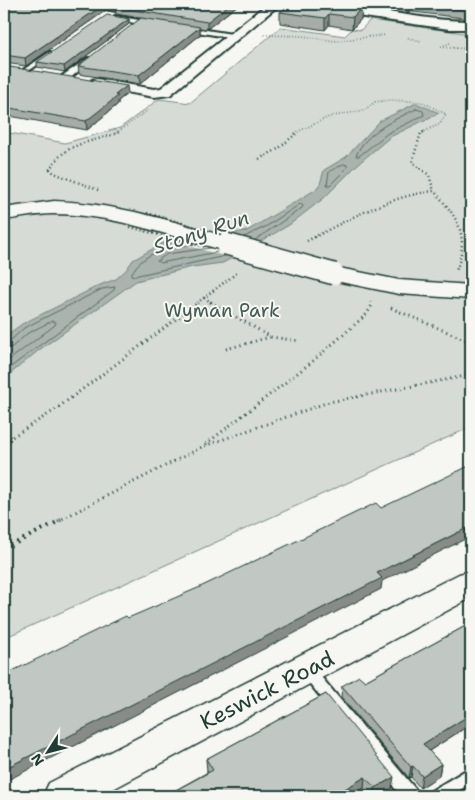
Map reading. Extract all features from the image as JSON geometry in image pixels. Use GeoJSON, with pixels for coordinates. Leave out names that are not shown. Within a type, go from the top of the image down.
{"type":"FeatureCollection","features":[{"type":"Feature","properties":{"kind":"street"},"geometry":{"type":"LineString","coordinates":[[18,70],[162,93],[274,4]]}},
{"type":"Feature","properties":{"kind":"street"},"geometry":{"type":"LineString","coordinates":[[300,4],[357,7],[413,14],[449,25],[471,25]]}},
{"type":"Feature","properties":{"kind":"street"},"geometry":{"type":"LineString","coordinates":[[4,214],[61,208],[98,211],[139,220],[334,274],[399,287],[471,292]]}},
{"type":"Feature","properties":{"kind":"street","name":"Keswick Road"},"geometry":{"type":"LineString","coordinates":[[62,796],[471,583]]}},
{"type":"Feature","properties":{"kind":"lane"},"geometry":{"type":"LineString","coordinates":[[83,4],[116,9]]}},
{"type":"Feature","properties":{"kind":"lane"},"geometry":{"type":"LineString","coordinates":[[123,4],[105,16],[157,25]]}},
{"type":"Feature","properties":{"kind":"lane"},"geometry":{"type":"LineString","coordinates":[[132,28],[139,22]]}},
{"type":"Feature","properties":{"kind":"lane"},"geometry":{"type":"LineString","coordinates":[[175,28],[235,34]]}},
{"type":"Feature","properties":{"kind":"lane"},"geometry":{"type":"LineString","coordinates":[[18,70],[58,48]]}},
{"type":"Feature","properties":{"kind":"lane"},"geometry":{"type":"LineString","coordinates":[[65,78],[96,55]]}},
{"type":"Feature","properties":{"kind":"lane"},"geometry":{"type":"LineString","coordinates":[[306,669],[411,796]]}},
{"type":"Feature","properties":{"kind":"lane"},"geometry":{"type":"LineString","coordinates":[[438,796],[471,774]]}},
{"type":"Feature","properties":{"kind":"path"},"geometry":{"type":"LineString","coordinates":[[235,34],[313,37],[336,42],[394,33]]}},
{"type":"Feature","properties":{"kind":"path"},"geometry":{"type":"LineString","coordinates":[[440,42],[451,44],[440,47],[444,48],[471,48]]}},
{"type":"Feature","properties":{"kind":"path"},"geometry":{"type":"LineString","coordinates":[[258,159],[278,149],[295,133],[329,117],[365,110],[375,102],[398,100],[422,102],[446,114],[445,120],[440,125],[421,133],[412,162],[429,175],[434,192],[451,209],[460,223],[463,235],[462,258],[453,276]]}},
{"type":"Feature","properties":{"kind":"path"},"geometry":{"type":"LineString","coordinates":[[99,190],[54,173],[50,169],[51,165],[72,145],[121,130],[152,105]]}},
{"type":"Feature","properties":{"kind":"path"},"geometry":{"type":"LineString","coordinates":[[300,244],[398,199],[422,191],[434,192]]}},
{"type":"Feature","properties":{"kind":"path"},"geometry":{"type":"LineString","coordinates":[[4,442],[52,412],[244,267]]}},
{"type":"Feature","properties":{"kind":"path"},"geometry":{"type":"LineString","coordinates":[[204,298],[271,337],[300,341]]}},
{"type":"Feature","properties":{"kind":"path"},"geometry":{"type":"LineString","coordinates":[[204,446],[313,361],[367,314],[372,305],[369,299],[378,304]]}},
{"type":"Feature","properties":{"kind":"path"},"geometry":{"type":"LineString","coordinates":[[389,307],[471,342]]}},
{"type":"Feature","properties":{"kind":"path"},"geometry":{"type":"LineString","coordinates":[[226,349],[271,337]]}},
{"type":"Feature","properties":{"kind":"path"},"geometry":{"type":"LineString","coordinates":[[4,549],[204,446],[329,402],[471,375]]}},
{"type":"Feature","properties":{"kind":"green space","name":"Wyman Park"},"geometry":{"type":"Polygon","coordinates":[[[370,20],[471,34],[471,427],[4,638],[4,132],[65,143],[120,128],[159,99],[190,103],[281,27],[345,36],[352,29],[361,30],[370,20]]]}},
{"type":"Feature","properties":{"kind":"water"},"geometry":{"type":"Polygon","coordinates":[[[416,103],[439,113],[390,137],[358,164],[324,198],[289,225],[223,263],[192,267],[136,281],[39,350],[4,379],[4,340],[22,324],[116,279],[133,260],[163,243],[247,231],[315,190],[320,184],[324,170],[346,157],[380,121],[416,103]]]}},
{"type":"Feature","properties":{"kind":"pier"},"geometry":{"type":"Polygon","coordinates":[[[226,232],[265,243],[235,259],[168,240],[226,232]]]}},
{"type":"Feature","properties":{"kind":"building"},"geometry":{"type":"Polygon","coordinates":[[[4,4],[105,4],[25,58],[4,55],[4,4]]]}},
{"type":"Feature","properties":{"kind":"building"},"geometry":{"type":"Polygon","coordinates":[[[119,4],[230,4],[207,22],[115,7],[119,4]]]}},
{"type":"Feature","properties":{"kind":"building"},"geometry":{"type":"Polygon","coordinates":[[[291,4],[339,4],[362,7],[353,17],[329,14],[325,18],[280,12],[291,4]]]}},
{"type":"Feature","properties":{"kind":"building"},"geometry":{"type":"Polygon","coordinates":[[[407,4],[462,4],[471,5],[471,11],[407,4]]]}},
{"type":"Feature","properties":{"kind":"building"},"geometry":{"type":"Polygon","coordinates":[[[107,15],[129,19],[64,66],[37,62],[107,15]]]}},
{"type":"Feature","properties":{"kind":"building"},"geometry":{"type":"Polygon","coordinates":[[[141,18],[200,27],[139,75],[78,66],[141,18]]]}},
{"type":"Feature","properties":{"kind":"building"},"geometry":{"type":"Polygon","coordinates":[[[4,66],[127,86],[115,95],[118,96],[86,121],[4,107],[4,66]]]}},
{"type":"Feature","properties":{"kind":"building"},"geometry":{"type":"Polygon","coordinates":[[[471,465],[471,526],[377,573],[382,578],[4,769],[4,675],[126,616],[128,618],[198,588],[376,503],[381,508],[471,465]]]}},
{"type":"Feature","properties":{"kind":"building"},"geometry":{"type":"Polygon","coordinates":[[[471,623],[471,714],[423,744],[441,764],[422,776],[413,766],[411,767],[342,686],[359,676],[365,681],[471,623]]]}},
{"type":"Feature","properties":{"kind":"building"},"geometry":{"type":"Polygon","coordinates":[[[326,694],[394,777],[375,788],[365,777],[333,796],[165,796],[213,770],[206,759],[326,694]]]}},
{"type":"Feature","properties":{"kind":"water label","name":"Stony Run"},"geometry":{"type":"Point","coordinates":[201,232]}}]}
